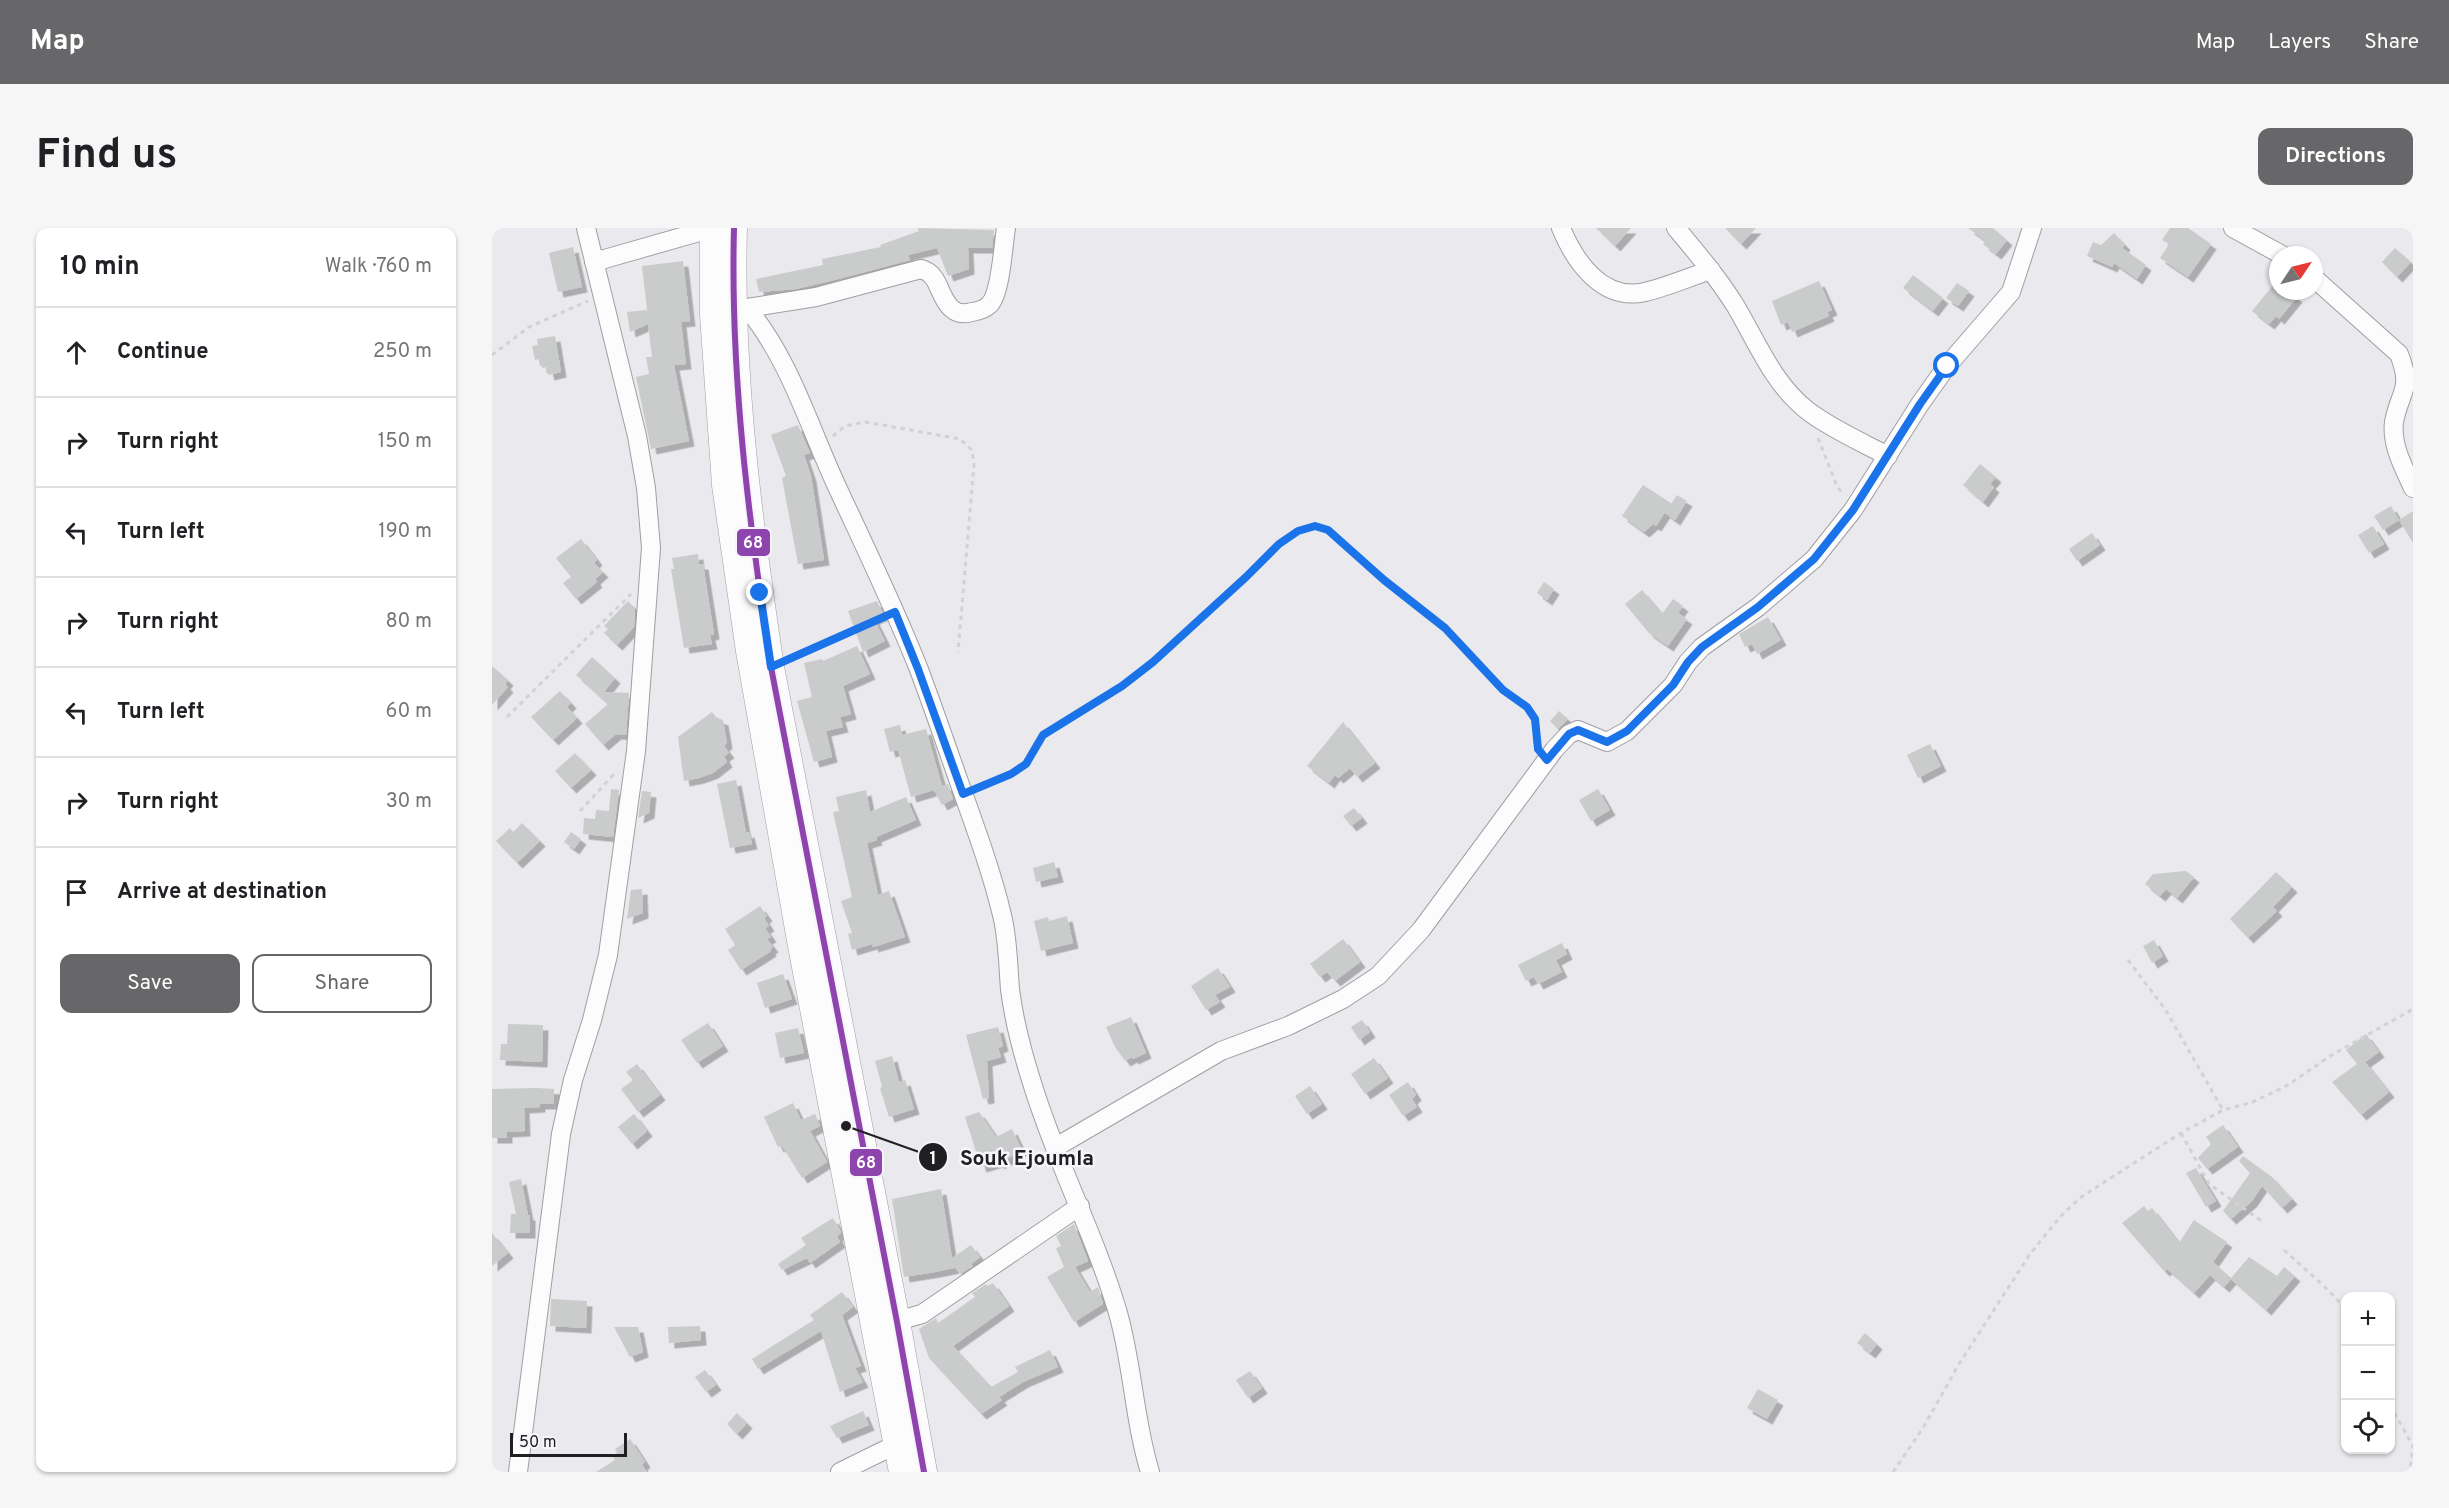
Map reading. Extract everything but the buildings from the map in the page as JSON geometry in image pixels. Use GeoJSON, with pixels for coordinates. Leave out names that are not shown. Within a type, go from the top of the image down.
{"type":"FeatureCollection","features":[{"type":"Feature","properties":{"kind":"main road"},"geometry":{"type":"LineString","coordinates":[[713,228],[732,311],[746,484],[771,667],[777,752]]}},
{"type":"Feature","properties":{"kind":"main road"},"geometry":{"type":"LineString","coordinates":[[734,228],[725,485],[886,1324],[924,1472]]}},
{"type":"Feature","properties":{"kind":"main road"},"geometry":{"type":"LineString","coordinates":[[886,1324],[897,1444],[903,1472]]}},
{"type":"Feature","properties":{"kind":"street"},"geometry":{"type":"LineString","coordinates":[[518,1472],[561,1134],[573,1080],[592,1020],[608,956],[636,751],[651,548],[646,488],[637,436],[586,228]]}},
{"type":"Feature","properties":{"kind":"street"},"geometry":{"type":"LineString","coordinates":[[594,262],[713,228]]}},
{"type":"Feature","properties":{"kind":"street"},"geometry":{"type":"LineString","coordinates":[[732,311],[816,297],[921,269],[929,271],[934,277],[944,299],[951,308],[959,313],[982,310],[990,304],[995,294],[1006,228]]}},
{"type":"Feature","properties":{"kind":"street"},"geometry":{"type":"LineString","coordinates":[[1561,228],[1576,257],[1590,276],[1607,288],[1624,294],[1644,292],[1711,270]]}},
{"type":"Feature","properties":{"kind":"street"},"geometry":{"type":"LineString","coordinates":[[1676,228],[1711,270],[1783,386],[1808,411],[1888,456]]}},
{"type":"Feature","properties":{"kind":"street"},"geometry":{"type":"LineString","coordinates":[[1056,1147],[1221,1051],[1306,1017],[1343,999],[1378,976],[1421,930],[1547,760],[1569,734],[1578,730],[1607,742],[1627,731],[1673,685],[1688,662],[1702,647],[1758,607],[1814,559],[1853,510],[1920,404],[1947,366],[2010,292],[2032,228]]}},
{"type":"Feature","properties":{"kind":"street"},"geometry":{"type":"LineString","coordinates":[[2233,228],[2269,248]]}},
{"type":"Feature","properties":{"kind":"street"},"geometry":{"type":"LineString","coordinates":[[2323,286],[2399,354],[2407,366],[2411,375],[2410,386],[2394,420],[2394,435],[2400,460],[2413,488]]}},
{"type":"Feature","properties":{"kind":"street"},"geometry":{"type":"LineString","coordinates":[[732,311],[759,321],[780,359],[895,612],[918,669],[963,794],[1003,918],[1011,992],[1023,1052],[1044,1120],[1096,1245],[1119,1316],[1128,1357],[1138,1429],[1150,1472]]}},
{"type":"Feature","properties":{"kind":"street"},"geometry":{"type":"LineString","coordinates":[[886,1324],[922,1314],[1080,1206]]}},
{"type":"Feature","properties":{"kind":"street"},"geometry":{"type":"LineString","coordinates":[[840,1472],[897,1444]]}},
{"type":"Feature","properties":{"kind":"path"},"geometry":{"type":"LineString","coordinates":[[492,355],[529,327],[604,294]]}},
{"type":"Feature","properties":{"kind":"path"},"geometry":{"type":"LineString","coordinates":[[1808,411],[1837,486],[1853,510]]}},
{"type":"Feature","properties":{"kind":"path"},"geometry":{"type":"LineString","coordinates":[[820,444],[828,441],[844,426],[866,422],[960,439],[972,450],[974,465],[958,652]]}},
{"type":"Feature","properties":{"kind":"path"},"geometry":{"type":"LineString","coordinates":[[963,794],[1011,774],[1026,764],[1043,735],[1130,680],[1153,662],[1279,544],[1298,531],[1315,526],[1328,530],[1384,580],[1445,628],[1503,690],[1527,707],[1535,719],[1538,749],[1547,760]]}},
{"type":"Feature","properties":{"kind":"path"},"geometry":{"type":"LineString","coordinates":[[507,717],[648,577]]}},
{"type":"Feature","properties":{"kind":"path"},"geometry":{"type":"LineString","coordinates":[[771,667],[895,612]]}},
{"type":"Feature","properties":{"kind":"path"},"geometry":{"type":"LineString","coordinates":[[580,811],[636,751]]}},
{"type":"Feature","properties":{"kind":"path"},"geometry":{"type":"LineString","coordinates":[[2128,960],[2165,1009],[2223,1110]]}},
{"type":"Feature","properties":{"kind":"path"},"geometry":{"type":"LineString","coordinates":[[1893,1472],[1923,1428],[1959,1364],[2030,1254],[2060,1217],[2080,1197],[2181,1133],[2223,1110],[2253,1102],[2288,1085],[2330,1056],[2413,1009]]}},
{"type":"Feature","properties":{"kind":"path"},"geometry":{"type":"LineString","coordinates":[[2181,1133],[2209,1184],[2263,1222]]}},
{"type":"Feature","properties":{"kind":"path"},"geometry":{"type":"LineString","coordinates":[[2284,1250],[2341,1304]]}},
{"type":"Feature","properties":{"kind":"path"},"geometry":{"type":"LineString","coordinates":[[2395,1412],[2413,1446],[2410,1472]]}},
{"type":"Feature","properties":{"kind":"transit line","name":"68"},"geometry":{"type":"LineString","coordinates":[[734,228],[738,393],[755,558],[771,667],[924,1472]]}},
{"type":"Feature","properties":{"kind":"place","name":"Souk Ejoumla"},"geometry":{"type":"Point","coordinates":[846,1126]}},
{"type":"Feature","properties":{"kind":"route"},"geometry":{"type":"LineString","coordinates":[[760,593],[771,667],[895,612],[963,794],[1011,774],[1026,764],[1043,735],[1122,686],[1153,662],[1279,544],[1298,531],[1315,526],[1328,530],[1384,580],[1445,628],[1503,690],[1527,707],[1535,719],[1538,749],[1547,760],[1569,734],[1578,730],[1607,742],[1627,731],[1673,685],[1688,662],[1702,647],[1758,607],[1814,559],[1853,510],[1920,404],[1947,366]]}}]}
